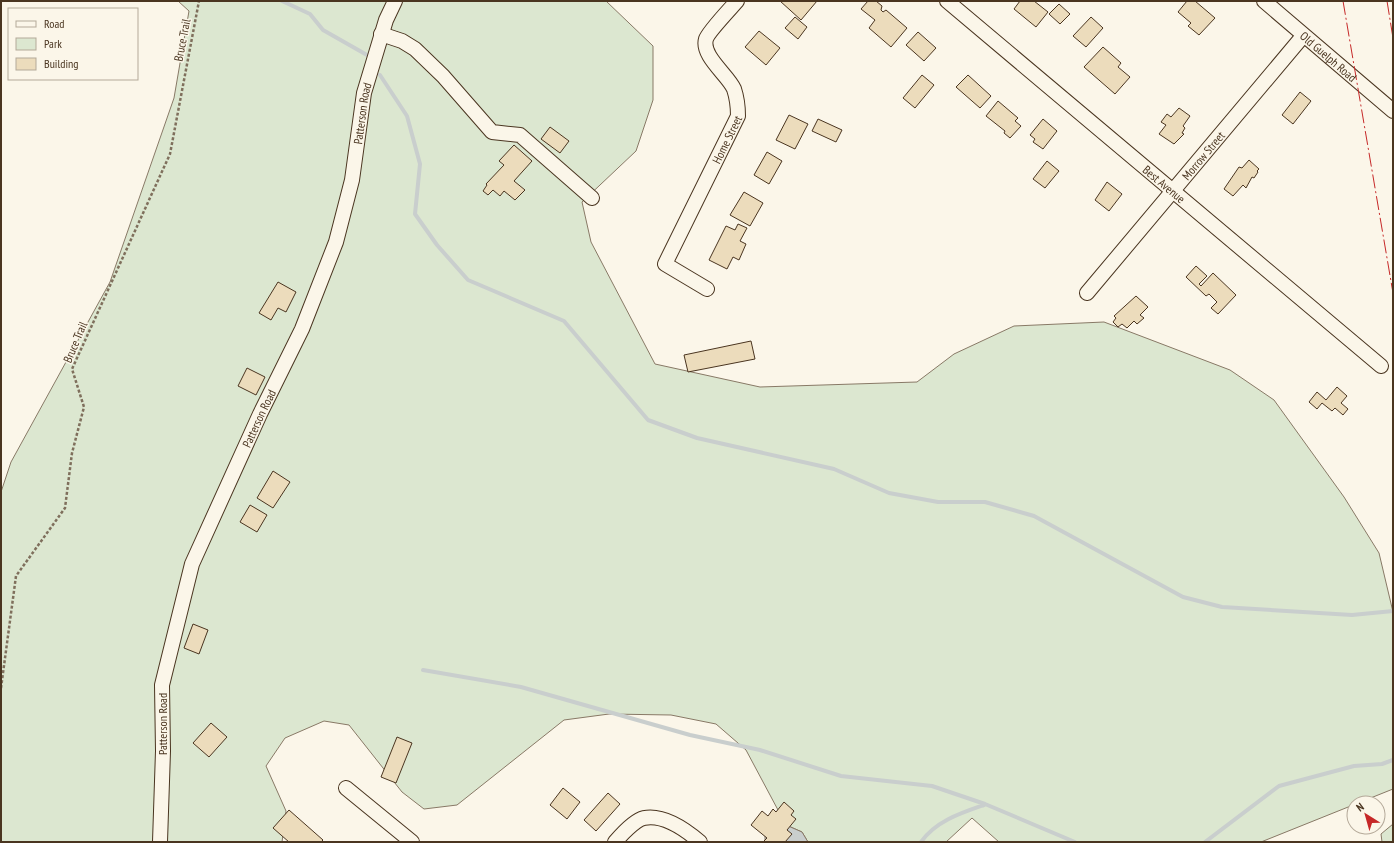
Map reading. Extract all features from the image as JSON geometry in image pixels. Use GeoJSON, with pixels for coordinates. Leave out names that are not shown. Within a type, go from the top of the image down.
{"type":"FeatureCollection","features":[{"type":"Feature","properties":{"kind":"street","name":"Patterson Road"},"geometry":{"type":"LineString","coordinates":[[160,842],[163,751],[162,685],[192,564],[260,414],[302,329],[336,242],[352,180],[364,93],[381,34],[395,1]]}},
{"type":"Feature","properties":{"kind":"street","name":"Home Street"},"geometry":{"type":"LineString","coordinates":[[707,289],[665,264],[738,116],[738,103],[733,88],[711,58],[705,46],[706,38],[737,1]]}},
{"type":"Feature","properties":{"kind":"street","name":"Best Avenue"},"geometry":{"type":"LineString","coordinates":[[947,1],[1175,191],[1381,366]]}},
{"type":"Feature","properties":{"kind":"street","name":"Old Guelph Road"},"geometry":{"type":"LineString","coordinates":[[1264,1],[1393,112]]}},
{"type":"Feature","properties":{"kind":"street"},"geometry":{"type":"LineString","coordinates":[[381,34],[402,41],[415,49],[443,76],[492,132],[520,135],[592,198]]}},
{"type":"Feature","properties":{"kind":"street","name":"Morrow Street"},"geometry":{"type":"LineString","coordinates":[[1088,294],[1303,36]]}},
{"type":"Feature","properties":{"kind":"street"},"geometry":{"type":"LineString","coordinates":[[346,788],[412,842]]}},
{"type":"Feature","properties":{"kind":"street"},"geometry":{"type":"LineString","coordinates":[[615,842],[624,831],[643,818],[665,820],[685,829],[700,842]]}},
{"type":"Feature","properties":{"kind":"path","name":"Bruce Trail"},"geometry":{"type":"LineString","coordinates":[[1,688],[16,576],[65,508],[72,453],[84,407],[72,369],[170,154],[199,1]]}},
{"type":"Feature","properties":{"kind":"green space"},"geometry":{"type":"Polygon","coordinates":[[[178,1],[606,1],[653,46],[653,100],[636,151],[582,202],[591,242],[655,364],[760,387],[917,382],[954,354],[1014,326],[1104,322],[1230,370],[1274,400],[1344,497],[1379,553],[1393,612],[1393,789],[1378,795],[1346,795],[1346,808],[1261,842],[999,842],[972,818],[946,842],[808,842],[802,832],[786,825],[746,750],[716,724],[671,715],[609,714],[564,720],[457,805],[424,809],[402,792],[349,725],[324,721],[285,738],[266,766],[286,811],[282,842],[1,842],[1,492],[11,462],[110,282],[174,98],[189,11],[178,1]]]}},
{"type":"Feature","properties":{"kind":"green space"},"geometry":{"type":"Polygon","coordinates":[[[1393,824],[1393,842],[1382,842],[1381,835],[1386,835],[1386,830],[1393,824]]]}},
{"type":"Feature","properties":{"kind":"shaded area"},"geometry":{"type":"Polygon","coordinates":[[[786,825],[802,832],[808,842],[765,842],[765,828],[786,825]]]}},
{"type":"Feature","properties":{"kind":"building"},"geometry":{"type":"Polygon","coordinates":[[[780,1],[817,1],[801,20],[780,1]]]}},
{"type":"Feature","properties":{"kind":"building"},"geometry":{"type":"Polygon","coordinates":[[[868,1],[876,1],[882,6],[881,10],[883,12],[886,10],[907,28],[891,47],[869,28],[875,20],[861,9],[868,1]]]}},
{"type":"Feature","properties":{"kind":"building"},"geometry":{"type":"Polygon","coordinates":[[[1020,1],[1034,1],[1048,12],[1036,27],[1014,9],[1020,1]]]}},
{"type":"Feature","properties":{"kind":"building"},"geometry":{"type":"Polygon","coordinates":[[[1187,1],[1195,1],[1215,18],[1199,35],[1188,26],[1191,23],[1178,12],[1187,1]]]}},
{"type":"Feature","properties":{"kind":"building"},"geometry":{"type":"Polygon","coordinates":[[[1059,4],[1070,14],[1060,24],[1049,14],[1059,4]]]}},
{"type":"Feature","properties":{"kind":"building"},"geometry":{"type":"Polygon","coordinates":[[[795,17],[807,27],[798,39],[785,28],[795,17]]]}},
{"type":"Feature","properties":{"kind":"building"},"geometry":{"type":"Polygon","coordinates":[[[1091,17],[1103,28],[1086,47],[1073,36],[1091,17]]]}},
{"type":"Feature","properties":{"kind":"building"},"geometry":{"type":"Polygon","coordinates":[[[759,31],[780,48],[766,65],[745,47],[759,31]]]}},
{"type":"Feature","properties":{"kind":"building"},"geometry":{"type":"Polygon","coordinates":[[[918,32],[936,48],[924,61],[906,45],[918,32]]]}},
{"type":"Feature","properties":{"kind":"building"},"geometry":{"type":"Polygon","coordinates":[[[1103,47],[1121,63],[1118,67],[1130,77],[1115,94],[1084,67],[1103,47]]]}},
{"type":"Feature","properties":{"kind":"building"},"geometry":{"type":"Polygon","coordinates":[[[922,75],[934,85],[915,108],[903,98],[922,75]]]}},
{"type":"Feature","properties":{"kind":"building"},"geometry":{"type":"Polygon","coordinates":[[[968,75],[991,96],[980,108],[956,87],[968,75]]]}},
{"type":"Feature","properties":{"kind":"building"},"geometry":{"type":"Polygon","coordinates":[[[1300,92],[1311,101],[1293,124],[1282,115],[1300,92]]]}},
{"type":"Feature","properties":{"kind":"building"},"geometry":{"type":"Polygon","coordinates":[[[998,101],[1018,118],[1015,121],[1021,126],[1010,138],[1004,133],[1005,131],[986,116],[998,101]]]}},
{"type":"Feature","properties":{"kind":"building"},"geometry":{"type":"Polygon","coordinates":[[[1179,108],[1190,116],[1183,126],[1185,128],[1182,133],[1184,134],[1174,144],[1159,134],[1166,125],[1161,122],[1167,114],[1171,117],[1179,108]]]}},
{"type":"Feature","properties":{"kind":"building"},"geometry":{"type":"Polygon","coordinates":[[[789,115],[808,124],[795,149],[776,140],[789,115]]]}},
{"type":"Feature","properties":{"kind":"building"},"geometry":{"type":"Polygon","coordinates":[[[818,119],[842,130],[836,142],[812,131],[818,119]]]}},
{"type":"Feature","properties":{"kind":"building"},"geometry":{"type":"Polygon","coordinates":[[[1043,119],[1057,131],[1043,149],[1033,142],[1035,139],[1030,135],[1043,119]]]}},
{"type":"Feature","properties":{"kind":"building"},"geometry":{"type":"Polygon","coordinates":[[[550,127],[569,141],[560,153],[541,139],[550,127]]]}},
{"type":"Feature","properties":{"kind":"building"},"geometry":{"type":"Polygon","coordinates":[[[514,145],[532,161],[514,181],[525,190],[515,200],[504,191],[500,196],[493,190],[488,195],[483,191],[487,185],[486,184],[504,165],[499,161],[514,145]]]}},
{"type":"Feature","properties":{"kind":"building"},"geometry":{"type":"Polygon","coordinates":[[[767,152],[782,161],[769,184],[754,175],[767,152]]]}},
{"type":"Feature","properties":{"kind":"building"},"geometry":{"type":"Polygon","coordinates":[[[1249,160],[1259,169],[1257,171],[1258,172],[1254,178],[1252,177],[1246,188],[1243,185],[1233,196],[1224,189],[1239,167],[1242,168],[1249,160]]]}},
{"type":"Feature","properties":{"kind":"building"},"geometry":{"type":"Polygon","coordinates":[[[1047,161],[1059,171],[1045,188],[1033,179],[1047,161]]]}},
{"type":"Feature","properties":{"kind":"building"},"geometry":{"type":"Polygon","coordinates":[[[1107,182],[1122,194],[1109,211],[1095,200],[1107,182]]]}},
{"type":"Feature","properties":{"kind":"building"},"geometry":{"type":"Polygon","coordinates":[[[744,192],[763,203],[750,226],[730,215],[744,192]]]}},
{"type":"Feature","properties":{"kind":"building"},"geometry":{"type":"Polygon","coordinates":[[[738,224],[747,228],[740,241],[746,244],[739,260],[733,257],[727,269],[709,260],[726,226],[735,230],[738,224]]]}},
{"type":"Feature","properties":{"kind":"building"},"geometry":{"type":"Polygon","coordinates":[[[1196,266],[1207,276],[1199,284],[1201,286],[1213,273],[1236,295],[1218,314],[1211,308],[1217,302],[1209,294],[1206,296],[1186,277],[1196,266]]]}},
{"type":"Feature","properties":{"kind":"building"},"geometry":{"type":"Polygon","coordinates":[[[278,282],[296,292],[286,312],[278,308],[271,320],[259,313],[278,282]]]}},
{"type":"Feature","properties":{"kind":"building"},"geometry":{"type":"Polygon","coordinates":[[[1136,296],[1148,307],[1140,315],[1144,318],[1137,324],[1134,321],[1127,328],[1122,324],[1118,327],[1113,322],[1116,318],[1114,316],[1136,296]]]}},
{"type":"Feature","properties":{"kind":"building"},"geometry":{"type":"Polygon","coordinates":[[[751,341],[755,359],[688,372],[684,355],[751,341]]]}},
{"type":"Feature","properties":{"kind":"building"},"geometry":{"type":"Polygon","coordinates":[[[247,368],[265,377],[256,395],[238,386],[247,368]]]}},
{"type":"Feature","properties":{"kind":"building"},"geometry":{"type":"Polygon","coordinates":[[[1337,387],[1347,396],[1341,403],[1348,409],[1343,415],[1335,408],[1332,411],[1322,403],[1317,409],[1309,402],[1317,392],[1326,400],[1337,387]]]}},
{"type":"Feature","properties":{"kind":"building"},"geometry":{"type":"Polygon","coordinates":[[[273,471],[290,482],[273,508],[257,498],[273,471]]]}},
{"type":"Feature","properties":{"kind":"building"},"geometry":{"type":"Polygon","coordinates":[[[250,505],[267,515],[257,532],[240,522],[250,505]]]}},
{"type":"Feature","properties":{"kind":"building"},"geometry":{"type":"Polygon","coordinates":[[[193,624],[208,630],[199,654],[184,648],[193,624]]]}},
{"type":"Feature","properties":{"kind":"building"},"geometry":{"type":"Polygon","coordinates":[[[211,723],[227,737],[209,757],[193,743],[211,723]]]}},
{"type":"Feature","properties":{"kind":"building"},"geometry":{"type":"Polygon","coordinates":[[[397,737],[412,743],[396,783],[381,777],[397,737]]]}},
{"type":"Feature","properties":{"kind":"building"},"geometry":{"type":"Polygon","coordinates":[[[563,788],[580,802],[567,819],[550,805],[563,788]]]}},
{"type":"Feature","properties":{"kind":"building"},"geometry":{"type":"Polygon","coordinates":[[[608,793],[620,804],[596,831],[584,820],[608,793]]]}},
{"type":"Feature","properties":{"kind":"building"},"geometry":{"type":"Polygon","coordinates":[[[784,802],[794,811],[791,815],[796,819],[787,830],[792,834],[785,842],[763,842],[767,838],[751,825],[762,811],[768,816],[773,809],[776,812],[784,802]]]}},
{"type":"Feature","properties":{"kind":"building"},"geometry":{"type":"Polygon","coordinates":[[[289,810],[323,840],[321,842],[289,842],[273,828],[289,810]]]}},
{"type":"Feature","properties":{"kind":"waterway"},"geometry":{"type":"LineString","coordinates":[[282,1],[310,14],[323,30],[367,55]]}},
{"type":"Feature","properties":{"kind":"waterway"},"geometry":{"type":"LineString","coordinates":[[380,75],[407,116],[420,164],[415,214],[437,245],[468,280],[564,321],[648,420],[697,438],[834,469],[889,493],[938,502],[985,502],[1034,516],[1183,597],[1222,607],[1352,615],[1393,611]]}},
{"type":"Feature","properties":{"kind":"waterway"},"geometry":{"type":"LineString","coordinates":[[423,670],[521,687],[690,735],[760,750],[841,776],[932,786],[985,804],[1075,842]]}},
{"type":"Feature","properties":{"kind":"waterway"},"geometry":{"type":"LineString","coordinates":[[1205,842],[1279,786],[1354,766],[1382,764],[1393,760]]}},
{"type":"Feature","properties":{"kind":"waterway"},"geometry":{"type":"LineString","coordinates":[[921,842],[941,823],[984,805]]}},
{"type":"Feature","properties":{"kind":"power"},"geometry":{"type":"LineString","coordinates":[[1343,1],[1393,293]]}},
{"type":"Feature","properties":{"kind":"power"},"geometry":{"type":"LineString","coordinates":[[1387,1],[1393,38]]}}]}
